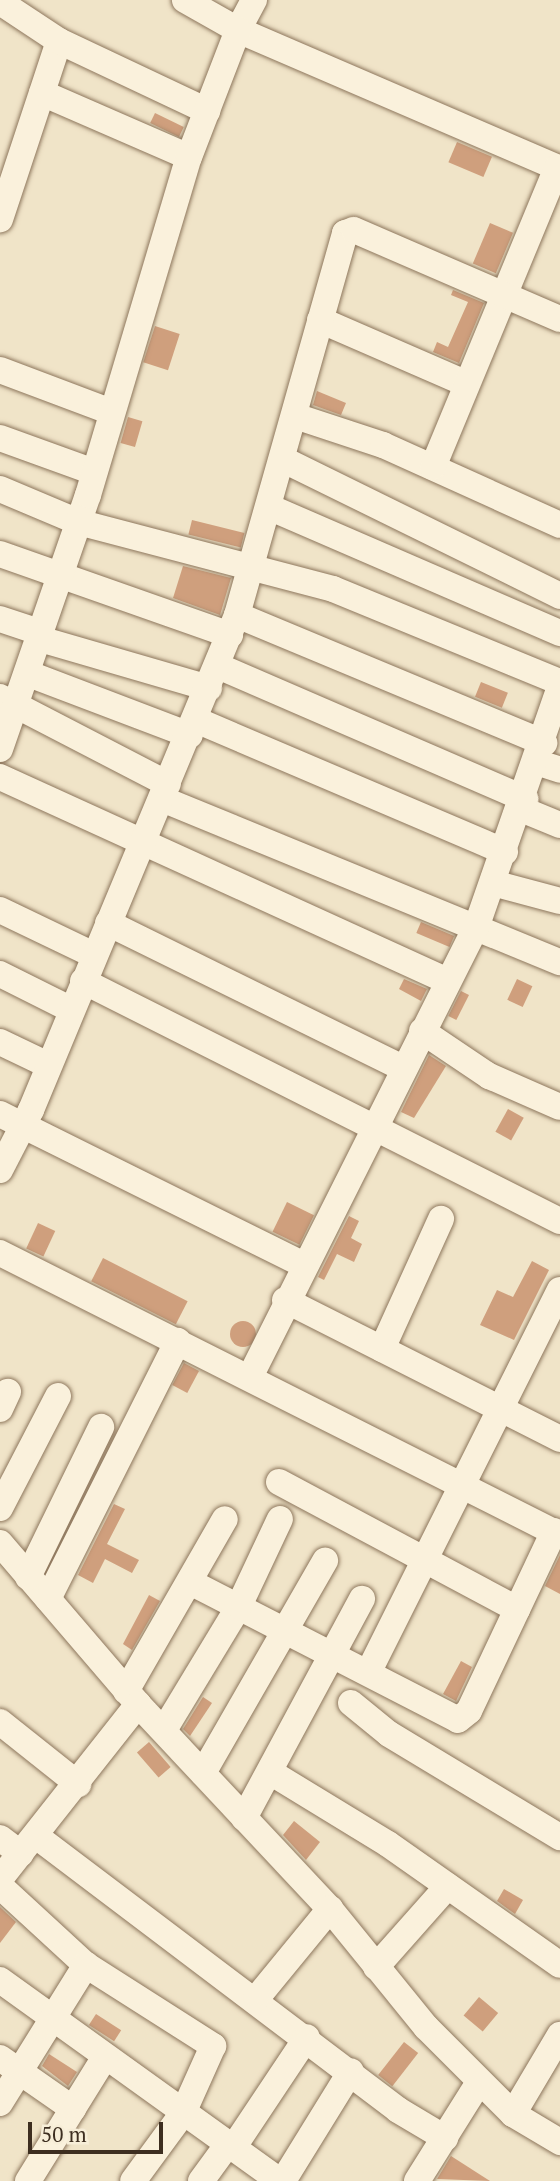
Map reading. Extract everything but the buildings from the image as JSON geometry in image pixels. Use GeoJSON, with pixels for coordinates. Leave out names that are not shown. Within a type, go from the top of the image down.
{"type":"FeatureCollection","features":[{"type":"Feature","properties":{"kind":"street"},"geometry":{"type":"LineString","coordinates":[[185,0],[238,30],[558,168],[465,383],[433,467]]}},
{"type":"Feature","properties":{"kind":"street"},"geometry":{"type":"LineString","coordinates":[[0,749],[9,702],[29,674],[94,472],[109,411],[189,157],[238,30],[254,0]]}},
{"type":"Feature","properties":{"kind":"street"},"geometry":{"type":"LineString","coordinates":[[0,2],[59,41],[207,111]]}},
{"type":"Feature","properties":{"kind":"street"},"geometry":{"type":"LineString","coordinates":[[0,219],[59,41]]}},
{"type":"Feature","properties":{"kind":"street"},"geometry":{"type":"LineString","coordinates":[[42,93],[189,157]]}},
{"type":"Feature","properties":{"kind":"street"},"geometry":{"type":"LineString","coordinates":[[0,1170],[11,1121],[46,1064],[193,728],[233,625],[254,567],[320,320],[349,230],[560,319]]}},
{"type":"Feature","properties":{"kind":"street"},"geometry":{"type":"LineString","coordinates":[[320,320],[465,383]]}},
{"type":"Feature","properties":{"kind":"street"},"geometry":{"type":"LineString","coordinates":[[0,370],[109,411]]}},
{"type":"Feature","properties":{"kind":"street"},"geometry":{"type":"LineString","coordinates":[[295,416],[433,467],[560,524]]}},
{"type":"Feature","properties":{"kind":"street"},"geometry":{"type":"LineString","coordinates":[[0,438],[94,472]]}},
{"type":"Feature","properties":{"kind":"street"},"geometry":{"type":"LineString","coordinates":[[284,460],[560,596]]}},
{"type":"Feature","properties":{"kind":"street"},"geometry":{"type":"LineString","coordinates":[[0,489],[78,522],[333,589],[560,684],[547,758],[523,804],[477,925],[302,1264],[251,1375]]}},
{"type":"Feature","properties":{"kind":"street"},"geometry":{"type":"LineString","coordinates":[[271,508],[560,634]]}},
{"type":"Feature","properties":{"kind":"street"},"geometry":{"type":"LineString","coordinates":[[0,554],[59,577],[233,625],[547,758]]}},
{"type":"Feature","properties":{"kind":"street"},"geometry":{"type":"LineString","coordinates":[[0,619],[41,636],[213,677],[523,804],[560,825]]}},
{"type":"Feature","properties":{"kind":"street"},"geometry":{"type":"LineString","coordinates":[[29,674],[193,728],[505,852]]}},
{"type":"Feature","properties":{"kind":"street"},"geometry":{"type":"LineString","coordinates":[[9,702],[165,792],[560,962]]}},
{"type":"Feature","properties":{"kind":"street"},"geometry":{"type":"LineString","coordinates":[[0,777],[144,840],[266,903],[447,981]]}},
{"type":"Feature","properties":{"kind":"street"},"geometry":{"type":"LineString","coordinates":[[493,883],[560,901]]}},
{"type":"Feature","properties":{"kind":"street"},"geometry":{"type":"LineString","coordinates":[[0,910],[94,955]]}},
{"type":"Feature","properties":{"kind":"street"},"geometry":{"type":"LineString","coordinates":[[108,923],[403,1068]]}},
{"type":"Feature","properties":{"kind":"street"},"geometry":{"type":"LineString","coordinates":[[0,974],[70,1009]]}},
{"type":"Feature","properties":{"kind":"street"},"geometry":{"type":"LineString","coordinates":[[83,981],[373,1123],[560,1221]]}},
{"type":"Feature","properties":{"kind":"street"},"geometry":{"type":"LineString","coordinates":[[422,1031],[489,1076],[560,1107]]}},
{"type":"Feature","properties":{"kind":"street"},"geometry":{"type":"LineString","coordinates":[[0,1042],[46,1064]]}},
{"type":"Feature","properties":{"kind":"street"},"geometry":{"type":"LineString","coordinates":[[11,1121],[302,1264]]}},
{"type":"Feature","properties":{"kind":"street"},"geometry":{"type":"LineString","coordinates":[[382,1349],[441,1219]]}},
{"type":"Feature","properties":{"kind":"street"},"geometry":{"type":"LineString","coordinates":[[0,1253],[251,1375],[557,1533],[463,1718],[440,1714],[369,1671],[285,1632],[190,1582]]}},
{"type":"Feature","properties":{"kind":"street"},"geometry":{"type":"LineString","coordinates":[[369,1671],[465,1486],[560,1290]]}},
{"type":"Feature","properties":{"kind":"street"},"geometry":{"type":"LineString","coordinates":[[285,1300],[560,1438]]}},
{"type":"Feature","properties":{"kind":"street"},"geometry":{"type":"LineString","coordinates":[[48,1599],[178,1341]]}},
{"type":"Feature","properties":{"kind":"street"},"geometry":{"type":"LineString","coordinates":[[0,1508],[58,1396]]}},
{"type":"Feature","properties":{"kind":"street"},"geometry":{"type":"LineString","coordinates":[[101,1427],[10,1562],[48,1599],[132,1697],[330,1909],[376,1968],[479,2082],[513,2114],[560,2142]]}},
{"type":"Feature","properties":{"kind":"street"},"geometry":{"type":"LineString","coordinates":[[279,1482],[424,1564],[517,1609]]}},
{"type":"Feature","properties":{"kind":"street"},"geometry":{"type":"LineString","coordinates":[[0,1879],[19,1843],[78,1784],[132,1697],[225,1518]]}},
{"type":"Feature","properties":{"kind":"street"},"geometry":{"type":"LineString","coordinates":[[164,1730],[239,1606],[281,1519]]}},
{"type":"Feature","properties":{"kind":"street"},"geometry":{"type":"LineString","coordinates":[[204,1773],[325,1561]]}},
{"type":"Feature","properties":{"kind":"street"},"geometry":{"type":"LineString","coordinates":[[244,1818],[362,1599]]}},
{"type":"Feature","properties":{"kind":"street"},"geometry":{"type":"LineString","coordinates":[[351,1703],[389,1734],[560,1837]]}},
{"type":"Feature","properties":{"kind":"street"},"geometry":{"type":"LineString","coordinates":[[0,1722],[78,1784]]}},
{"type":"Feature","properties":{"kind":"street"},"geometry":{"type":"LineString","coordinates":[[270,1772],[449,1886],[560,1965]]}},
{"type":"Feature","properties":{"kind":"street"},"geometry":{"type":"LineString","coordinates":[[19,1843],[256,1999],[445,2138]]}},
{"type":"Feature","properties":{"kind":"street"},"geometry":{"type":"LineString","coordinates":[[0,1886],[86,1965],[213,2046],[183,2113],[133,2181]]}},
{"type":"Feature","properties":{"kind":"street"},"geometry":{"type":"LineString","coordinates":[[376,1968],[449,1886]]}},
{"type":"Feature","properties":{"kind":"street"},"geometry":{"type":"LineString","coordinates":[[256,1999],[330,1909]]}},
{"type":"Feature","properties":{"kind":"street"},"geometry":{"type":"LineString","coordinates":[[0,2103],[10,2065],[55,2018],[86,1965]]}},
{"type":"Feature","properties":{"kind":"street"},"geometry":{"type":"LineString","coordinates":[[0,1980],[271,2178],[351,2071]]}},
{"type":"Feature","properties":{"kind":"street"},"geometry":{"type":"LineString","coordinates":[[513,2114],[560,2035]]}},
{"type":"Feature","properties":{"kind":"street"},"geometry":{"type":"LineString","coordinates":[[201,2181],[230,2146],[307,2037]]}},
{"type":"Feature","properties":{"kind":"street"},"geometry":{"type":"LineString","coordinates":[[28,2181],[105,2057]]}},
{"type":"Feature","properties":{"kind":"street"},"geometry":{"type":"LineString","coordinates":[[10,2065],[73,2109]]}},
{"type":"Feature","properties":{"kind":"street"},"geometry":{"type":"LineString","coordinates":[[421,2180],[479,2082]]}}]}
